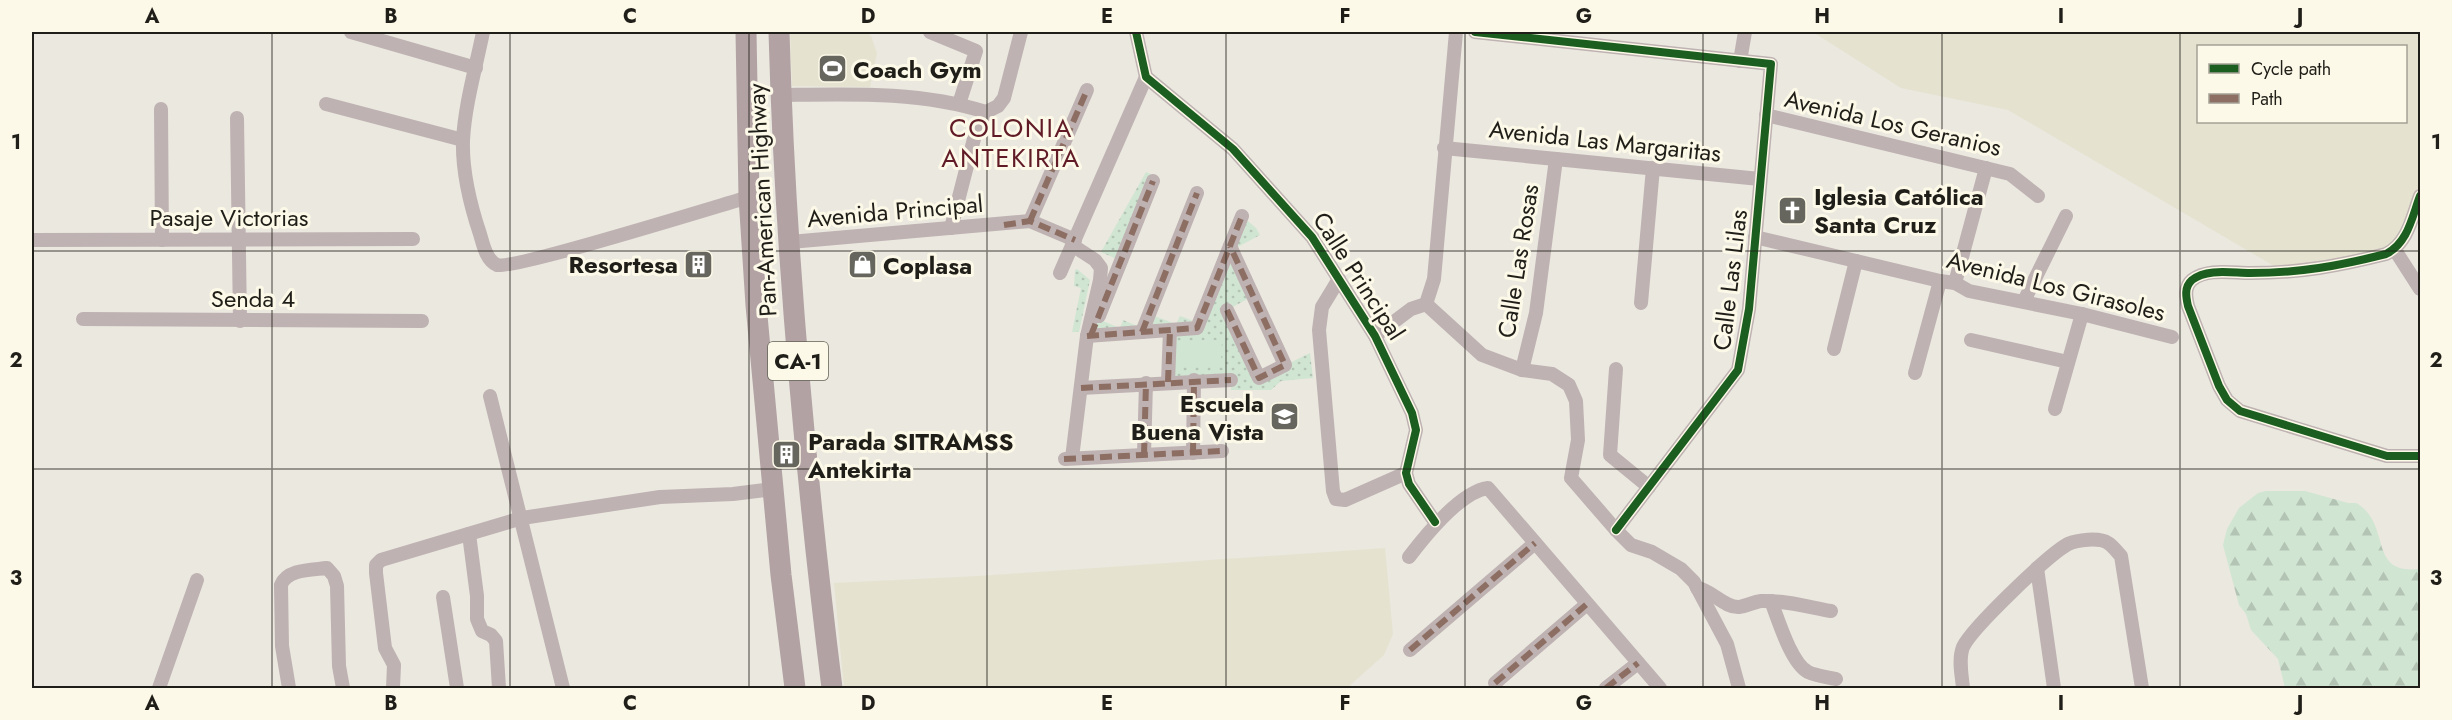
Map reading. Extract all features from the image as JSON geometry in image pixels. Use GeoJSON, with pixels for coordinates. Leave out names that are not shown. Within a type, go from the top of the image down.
{"type":"FeatureCollection","features":[{"type":"Feature","properties":{"kind":"highway","name":"Pan-American Highway"},"geometry":{"type":"LineString","coordinates":[[746,32],[749,197],[772,489],[795,688]]}},
{"type":"Feature","properties":{"kind":"highway","name":"Pan-American Highway"},"geometry":{"type":"LineString","coordinates":[[779,32],[790,242],[809,496],[832,688]]}},
{"type":"Feature","properties":{"kind":"street"},"geometry":{"type":"LineString","coordinates":[[351,32],[476,68]]}},
{"type":"Feature","properties":{"kind":"street"},"geometry":{"type":"LineString","coordinates":[[483,32],[463,140],[466,176],[475,217],[487,256],[497,265],[507,265],[553,253],[749,197]]}},
{"type":"Feature","properties":{"kind":"street"},"geometry":{"type":"LineString","coordinates":[[930,32],[976,51],[959,104]]}},
{"type":"Feature","properties":{"kind":"street"},"geometry":{"type":"LineString","coordinates":[[951,228],[976,131],[986,112],[998,106],[1004,98],[1020,32]]}},
{"type":"Feature","properties":{"kind":"street"},"geometry":{"type":"LineString","coordinates":[[1060,273],[1146,77],[1136,32]]}},
{"type":"Feature","properties":{"kind":"street"},"geometry":{"type":"LineString","coordinates":[[1426,304],[1434,279],[1456,32]]}},
{"type":"Feature","properties":{"kind":"street"},"geometry":{"type":"LineString","coordinates":[[1475,32],[1740,61],[1745,32]]}},
{"type":"Feature","properties":{"kind":"street","name":"Calle Las Lilas"},"geometry":{"type":"LineString","coordinates":[[1616,531],[1738,370],[1749,309],[1771,64],[1740,61]]}},
{"type":"Feature","properties":{"kind":"street","name":"Calle Principal"},"geometry":{"type":"LineString","coordinates":[[1146,77],[1233,149],[1312,237],[1375,336],[1412,413],[1416,430],[1406,473]]}},
{"type":"Feature","properties":{"kind":"street"},"geometry":{"type":"LineString","coordinates":[[1087,90],[1030,220],[1073,242],[1101,268],[1068,459],[1222,451]]}},
{"type":"Feature","properties":{"kind":"street"},"geometry":{"type":"LineString","coordinates":[[781,95],[855,94],[920,98],[959,104],[986,112]]}},
{"type":"Feature","properties":{"kind":"street"},"geometry":{"type":"LineString","coordinates":[[326,104],[463,140]]}},
{"type":"Feature","properties":{"kind":"street"},"geometry":{"type":"LineString","coordinates":[[161,109],[162,240]]}},
{"type":"Feature","properties":{"kind":"street","name":"Avenida Los Geranios"},"geometry":{"type":"LineString","coordinates":[[1766,115],[2010,174],[2038,196]]}},
{"type":"Feature","properties":{"kind":"street"},"geometry":{"type":"LineString","coordinates":[[237,118],[240,321]]}},
{"type":"Feature","properties":{"kind":"street","name":"Avenida Las Margaritas"},"geometry":{"type":"LineString","coordinates":[[1444,148],[1760,179]]}},
{"type":"Feature","properties":{"kind":"street","name":"Calle Las Rosas"},"geometry":{"type":"LineString","coordinates":[[1522,370],[1536,313],[1556,159]]}},
{"type":"Feature","properties":{"kind":"street"},"geometry":{"type":"LineString","coordinates":[[1641,303],[1653,168]]}},
{"type":"Feature","properties":{"kind":"street"},"geometry":{"type":"LineString","coordinates":[[1955,283],[1986,168]]}},
{"type":"Feature","properties":{"kind":"street"},"geometry":{"type":"LineString","coordinates":[[1089,336],[1153,181]]}},
{"type":"Feature","properties":{"kind":"street"},"geometry":{"type":"LineString","coordinates":[[1142,332],[1197,193]]}},
{"type":"Feature","properties":{"kind":"street"},"geometry":{"type":"LineString","coordinates":[[2421,196],[2403,241],[2395,250],[2386,254],[2311,271],[2213,272],[2192,280],[2187,286],[2186,295],[2188,306],[2219,386],[2227,400],[2240,411],[2387,456],[2421,456]]}},
{"type":"Feature","properties":{"kind":"street"},"geometry":{"type":"LineString","coordinates":[[1089,336],[1197,328],[1242,216]]}},
{"type":"Feature","properties":{"kind":"street"},"geometry":{"type":"LineString","coordinates":[[2024,301],[2066,216]]}},
{"type":"Feature","properties":{"kind":"street","name":"Avenida Principal"},"geometry":{"type":"LineString","coordinates":[[790,242],[1004,225],[1030,220]]}},
{"type":"Feature","properties":{"kind":"street","name":"Avenida Los Girasoles"},"geometry":{"type":"LineString","coordinates":[[1755,237],[1955,283],[1969,291],[2082,314],[2172,337]]}},
{"type":"Feature","properties":{"kind":"street","name":"Pasaje Victorias"},"geometry":{"type":"LineString","coordinates":[[38,240],[413,239]]}},
{"type":"Feature","properties":{"kind":"street"},"geometry":{"type":"LineString","coordinates":[[1227,310],[1259,378],[1285,365],[1230,246]]}},
{"type":"Feature","properties":{"kind":"street"},"geometry":{"type":"LineString","coordinates":[[2395,250],[2421,289]]}},
{"type":"Feature","properties":{"kind":"street"},"geometry":{"type":"LineString","coordinates":[[1834,349],[1856,261]]}},
{"type":"Feature","properties":{"kind":"street"},"geometry":{"type":"LineString","coordinates":[[1339,279],[1322,307],[1319,330],[1333,491],[1336,499],[1346,500],[1406,473],[1409,484],[1436,522]]}},
{"type":"Feature","properties":{"kind":"street"},"geometry":{"type":"LineString","coordinates":[[1915,373],[1940,281]]}},
{"type":"Feature","properties":{"kind":"street"},"geometry":{"type":"LineString","coordinates":[[1375,336],[1411,309],[1426,304]]}},
{"type":"Feature","properties":{"kind":"street"},"geometry":{"type":"LineString","coordinates":[[1426,304],[1482,355],[1522,370],[1552,374],[1569,385],[1576,401],[1578,440],[1571,478],[1616,531],[1631,545],[1652,552],[1681,569],[1697,588],[1727,644],[1738,688]]}},
{"type":"Feature","properties":{"kind":"street"},"geometry":{"type":"LineString","coordinates":[[2055,409],[2082,314]]}},
{"type":"Feature","properties":{"kind":"street","name":"Senda 4"},"geometry":{"type":"LineString","coordinates":[[83,319],[422,321]]}},
{"type":"Feature","properties":{"kind":"street"},"geometry":{"type":"LineString","coordinates":[[1168,382],[1170,330]]}},
{"type":"Feature","properties":{"kind":"street"},"geometry":{"type":"LineString","coordinates":[[1971,340],[2068,362]]}},
{"type":"Feature","properties":{"kind":"street"},"geometry":{"type":"LineString","coordinates":[[1616,369],[1610,455],[1649,487]]}},
{"type":"Feature","properties":{"kind":"street"},"geometry":{"type":"LineString","coordinates":[[1081,388],[1194,380],[1231,380]]}},
{"type":"Feature","properties":{"kind":"street"},"geometry":{"type":"LineString","coordinates":[[1193,453],[1194,380]]}},
{"type":"Feature","properties":{"kind":"street"},"geometry":{"type":"LineString","coordinates":[[1144,454],[1146,383]]}},
{"type":"Feature","properties":{"kind":"street"},"geometry":{"type":"LineString","coordinates":[[490,396],[563,688]]}},
{"type":"Feature","properties":{"kind":"street"},"geometry":{"type":"LineString","coordinates":[[1408,557],[1436,522],[1476,490],[1488,488],[1660,688]]}},
{"type":"Feature","properties":{"kind":"street"},"geometry":{"type":"LineString","coordinates":[[393,688],[394,665],[385,648],[376,564],[381,560],[522,518],[660,497],[733,494],[772,489]]}},
{"type":"Feature","properties":{"kind":"street"},"geometry":{"type":"LineString","coordinates":[[469,534],[477,596],[477,620],[482,631],[491,635],[496,641],[499,688]]}},
{"type":"Feature","properties":{"kind":"street"},"geometry":{"type":"LineString","coordinates":[[1963,688],[1961,664],[1963,648],[1974,631],[2037,568],[2069,544],[2087,540],[2107,542],[2121,556],[2142,688]]}},
{"type":"Feature","properties":{"kind":"street"},"geometry":{"type":"LineString","coordinates":[[1410,650],[1535,543]]}},
{"type":"Feature","properties":{"kind":"street"},"geometry":{"type":"LineString","coordinates":[[289,688],[282,646],[281,585],[284,578],[290,574],[327,568],[334,576],[337,586],[339,666],[343,688]]}},
{"type":"Feature","properties":{"kind":"street"},"geometry":{"type":"LineString","coordinates":[[2037,568],[2054,688]]}},
{"type":"Feature","properties":{"kind":"street"},"geometry":{"type":"LineString","coordinates":[[159,688],[197,580]]}},
{"type":"Feature","properties":{"kind":"street"},"geometry":{"type":"LineString","coordinates":[[1697,588],[1706,589],[1725,603],[1738,607],[1760,601],[1771,601],[1831,611]]}},
{"type":"Feature","properties":{"kind":"street"},"geometry":{"type":"LineString","coordinates":[[443,597],[457,688]]}},
{"type":"Feature","properties":{"kind":"street"},"geometry":{"type":"LineString","coordinates":[[1771,601],[1789,646],[1799,663],[1807,672],[1836,679]]}},
{"type":"Feature","properties":{"kind":"street"},"geometry":{"type":"LineString","coordinates":[[1495,683],[1587,604]]}},
{"type":"Feature","properties":{"kind":"street"},"geometry":{"type":"LineString","coordinates":[[1606,688],[1638,663]]}},
{"type":"Feature","properties":{"kind":"shaded area","name":"Coach Gym"},"geometry":{"type":"Polygon","coordinates":[[[790,32],[865,32],[871,36],[877,53],[870,87],[792,86],[790,32]]]}},
{"type":"Feature","properties":{"kind":"shaded area"},"geometry":{"type":"Polygon","coordinates":[[[1815,32],[2420,32],[2420,196],[2395,250],[2286,273],[2008,110],[1901,88],[1815,32]]]}},
{"type":"Feature","properties":{"kind":"shaded area"},"geometry":{"type":"Polygon","coordinates":[[[1385,548],[1393,634],[1384,655],[1347,688],[844,688],[834,583],[978,576],[1385,548]]]}},
{"type":"Feature","properties":{"kind":"green space"},"geometry":{"type":"Polygon","coordinates":[[[1146,172],[1155,176],[1121,261],[1101,252],[1146,172]]]}},
{"type":"Feature","properties":{"kind":"green space"},"geometry":{"type":"Polygon","coordinates":[[[1242,216],[1256,228],[1260,235],[1232,250],[1253,296],[1227,310],[1259,378],[1310,353],[1313,378],[1281,381],[1271,390],[1231,390],[1231,380],[1168,382],[1170,330],[1091,335],[1098,319],[1120,328],[1123,320],[1142,328],[1149,314],[1176,324],[1180,316],[1199,323],[1242,216]]]}},
{"type":"Feature","properties":{"kind":"green space"},"geometry":{"type":"Polygon","coordinates":[[[1077,269],[1090,280],[1079,332],[1072,332],[1081,288],[1074,286],[1077,269]]]}},
{"type":"Feature","properties":{"kind":"green space"},"geometry":{"type":"Polygon","coordinates":[[[1222,340],[1221,366],[1175,367],[1176,341],[1222,340]]]}},
{"type":"Feature","properties":{"kind":"green space"},"geometry":{"type":"Polygon","coordinates":[[[2305,491],[2348,503],[2356,503],[2367,512],[2374,523],[2386,556],[2392,564],[2403,569],[2420,569],[2420,688],[2285,688],[2278,659],[2251,630],[2246,614],[2239,605],[2223,545],[2227,529],[2239,508],[2258,493],[2305,491]]]}},
{"type":"Feature","properties":{"kind":"marked path"},"geometry":{"type":"LineString","coordinates":[[1030,221],[1087,90]]}},
{"type":"Feature","properties":{"kind":"marked path"},"geometry":{"type":"LineString","coordinates":[[1091,335],[1153,181]]}},
{"type":"Feature","properties":{"kind":"marked path"},"geometry":{"type":"LineString","coordinates":[[1142,332],[1197,193]]}},
{"type":"Feature","properties":{"kind":"marked path"},"geometry":{"type":"LineString","coordinates":[[1087,336],[1197,328],[1242,216]]}},
{"type":"Feature","properties":{"kind":"marked path"},"geometry":{"type":"LineString","coordinates":[[1004,225],[1030,221],[1075,240]]}},
{"type":"Feature","properties":{"kind":"marked path"},"geometry":{"type":"LineString","coordinates":[[1227,310],[1259,378],[1285,365],[1230,246]]}},
{"type":"Feature","properties":{"kind":"marked path"},"geometry":{"type":"LineString","coordinates":[[1168,382],[1170,330]]}},
{"type":"Feature","properties":{"kind":"marked path"},"geometry":{"type":"LineString","coordinates":[[1193,453],[1194,380]]}},
{"type":"Feature","properties":{"kind":"marked path"},"geometry":{"type":"LineString","coordinates":[[1081,388],[1231,380]]}},
{"type":"Feature","properties":{"kind":"marked path"},"geometry":{"type":"LineString","coordinates":[[1144,455],[1146,383]]}},
{"type":"Feature","properties":{"kind":"marked path"},"geometry":{"type":"LineString","coordinates":[[1064,459],[1222,451]]}},
{"type":"Feature","properties":{"kind":"marked path"},"geometry":{"type":"LineString","coordinates":[[1410,650],[1535,543]]}},
{"type":"Feature","properties":{"kind":"marked path"},"geometry":{"type":"LineString","coordinates":[[1495,683],[1587,604]]}},
{"type":"Feature","properties":{"kind":"marked path"},"geometry":{"type":"LineString","coordinates":[[1606,688],[1638,663]]}},
{"type":"Feature","properties":{"kind":"cycle path"},"geometry":{"type":"LineString","coordinates":[[1136,32],[1146,77],[1233,149],[1312,237],[1375,336],[1412,413],[1416,430],[1406,473],[1409,484],[1435,522]]}},
{"type":"Feature","properties":{"kind":"cycle path"},"geometry":{"type":"LineString","coordinates":[[1475,32],[1771,64],[1749,309],[1738,370],[1616,530]]}},
{"type":"Feature","properties":{"kind":"cycle path"},"geometry":{"type":"LineString","coordinates":[[2420,196],[2412,221],[2404,236],[2386,254],[2302,270],[2205,274],[2192,280],[2186,292],[2188,306],[2219,386],[2227,400],[2240,411],[2387,456],[2420,456]]}},
{"type":"Feature","properties":{"kind":"place","name":"Coach Gym"},"geometry":{"type":"Point","coordinates":[832,69]}},
{"type":"Feature","properties":{"kind":"place","name":"Iglesia Católica Santa Cruz"},"geometry":{"type":"Point","coordinates":[1793,210]}},
{"type":"Feature","properties":{"kind":"place","name":"Resortesa"},"geometry":{"type":"Point","coordinates":[699,264]}},
{"type":"Feature","properties":{"kind":"place","name":"Coplasa"},"geometry":{"type":"Point","coordinates":[862,265]}},
{"type":"Feature","properties":{"kind":"place","name":"Escuela Buena Vista"},"geometry":{"type":"Point","coordinates":[1285,417]}},
{"type":"Feature","properties":{"kind":"place","name":"Parada SITRAMSS Antekirta"},"geometry":{"type":"Point","coordinates":[787,455]}},
{"type":"Feature","properties":{"kind":"district","name":"COLONIA ANTEKIRTA"},"geometry":{"type":"Point","coordinates":[1011,143]}}]}
